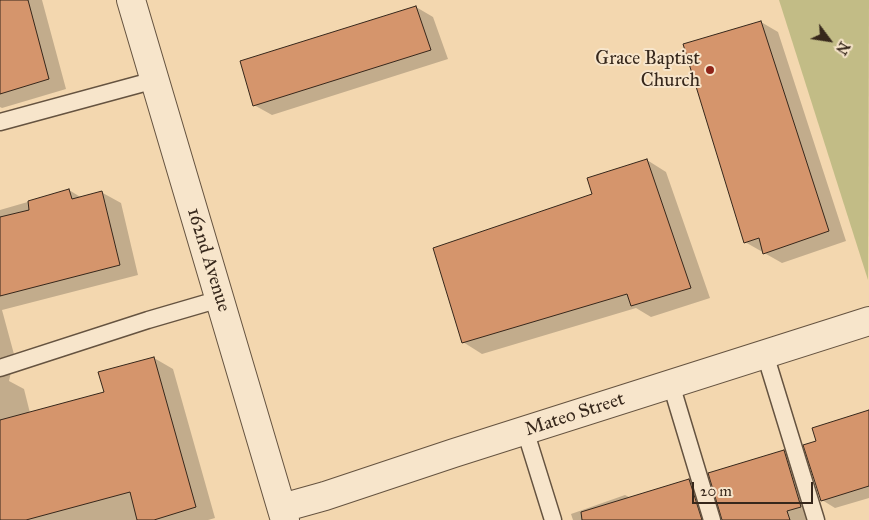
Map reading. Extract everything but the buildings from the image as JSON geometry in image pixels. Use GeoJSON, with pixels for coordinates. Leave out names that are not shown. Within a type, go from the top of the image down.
{"type":"FeatureCollection","features":[{"type":"Feature","properties":{"kind":"street","name":"162nd Avenue"},"geometry":{"type":"LineString","coordinates":[[131,0],[284,514]]}},
{"type":"Feature","properties":{"kind":"street","name":"Mateo Street"},"geometry":{"type":"LineString","coordinates":[[284,514],[325,496],[525,430],[869,321]]}},
{"type":"Feature","properties":{"kind":"lane"},"geometry":{"type":"LineString","coordinates":[[0,122],[155,80]]}},
{"type":"Feature","properties":{"kind":"lane"},"geometry":{"type":"LineString","coordinates":[[0,368],[148,320],[220,299]]}},
{"type":"Feature","properties":{"kind":"lane"},"geometry":{"type":"LineString","coordinates":[[764,354],[816,520]]}},
{"type":"Feature","properties":{"kind":"lane"},"geometry":{"type":"LineString","coordinates":[[671,384],[712,520]]}},
{"type":"Feature","properties":{"kind":"lane"},"geometry":{"type":"LineString","coordinates":[[525,430],[553,520]]}},
{"type":"Feature","properties":{"kind":"shaded area"},"geometry":{"type":"Polygon","coordinates":[[[779,0],[869,0],[868,280],[779,0]]]}},
{"type":"Feature","properties":{"kind":"place","name":"Grace Baptist Church"},"geometry":{"type":"Point","coordinates":[710,70]}}]}
